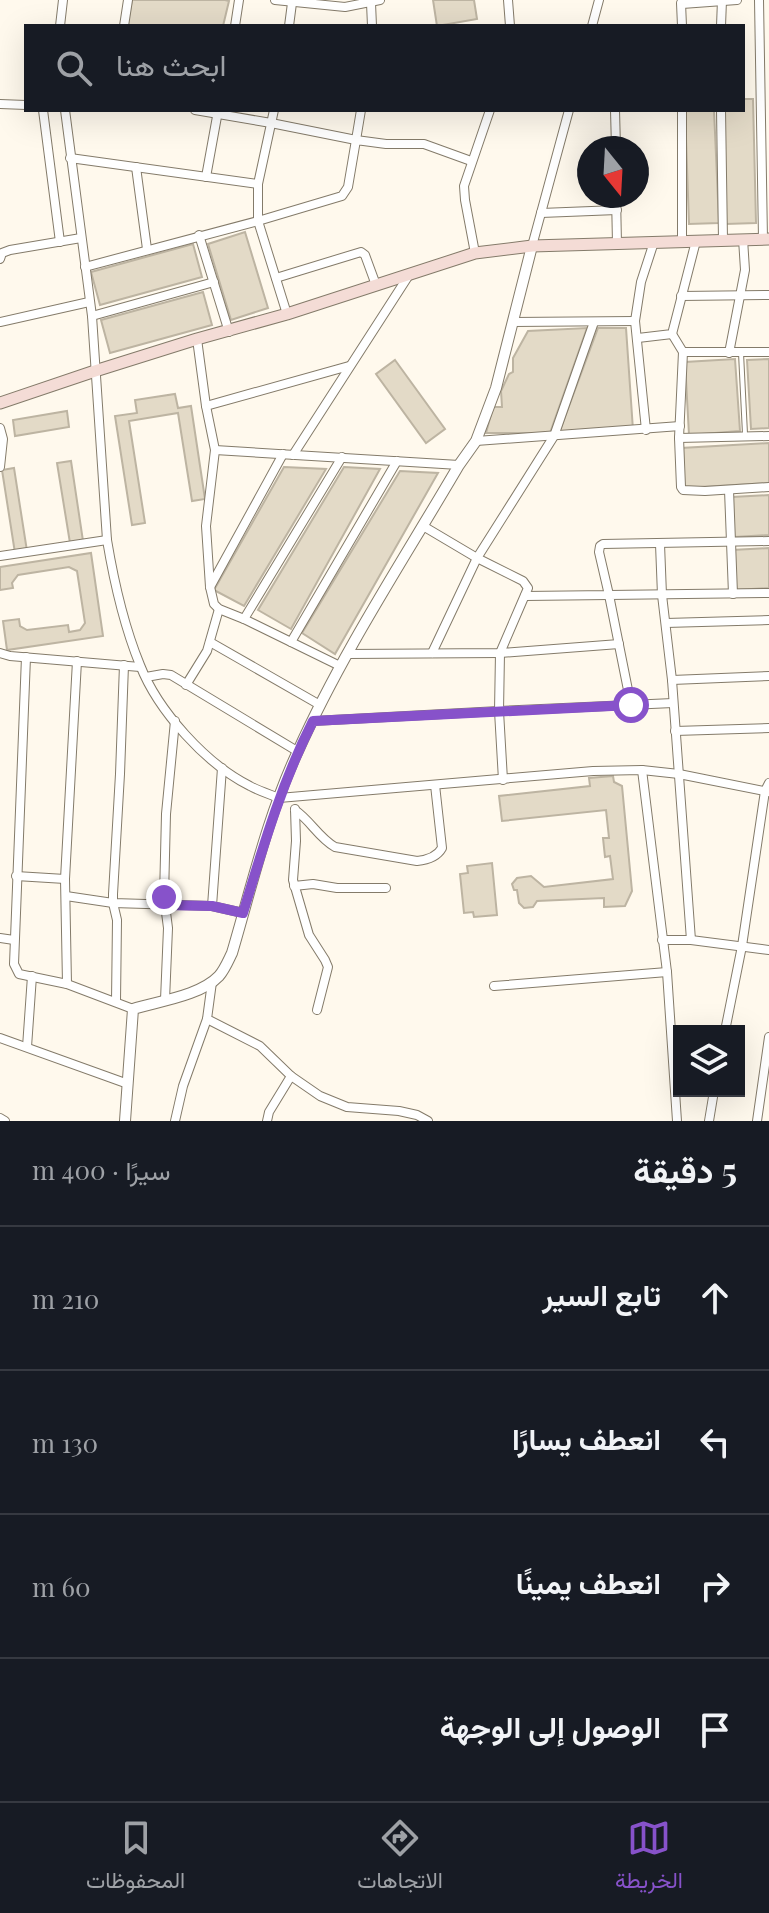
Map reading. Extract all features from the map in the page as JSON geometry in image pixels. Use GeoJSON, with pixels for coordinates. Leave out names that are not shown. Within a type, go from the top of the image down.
{"type":"FeatureCollection","features":[{"type":"Feature","properties":{"kind":"main road"},"geometry":{"type":"LineString","coordinates":[[0,403],[475,253],[532,246],[766,239]]}},
{"type":"Feature","properties":{"kind":"street"},"geometry":{"type":"LineString","coordinates":[[62,24],[63,0]]}},
{"type":"Feature","properties":{"kind":"street"},"geometry":{"type":"LineString","coordinates":[[124,24],[128,0]]}},
{"type":"Feature","properties":{"kind":"street"},"geometry":{"type":"LineString","coordinates":[[235,24],[239,0]]}},
{"type":"Feature","properties":{"kind":"street"},"geometry":{"type":"LineString","coordinates":[[275,0],[292,3],[375,1],[372,24]]}},
{"type":"Feature","properties":{"kind":"street"},"geometry":{"type":"LineString","coordinates":[[508,0],[511,24]]}},
{"type":"Feature","properties":{"kind":"street"},"geometry":{"type":"LineString","coordinates":[[593,24],[599,0]]}},
{"type":"Feature","properties":{"kind":"street"},"geometry":{"type":"LineString","coordinates":[[721,24],[722,0]]}},
{"type":"Feature","properties":{"kind":"street"},"geometry":{"type":"LineString","coordinates":[[682,24],[681,2],[737,0]]}},
{"type":"Feature","properties":{"kind":"street"},"geometry":{"type":"LineString","coordinates":[[759,0],[766,239]]}},
{"type":"Feature","properties":{"kind":"street"},"geometry":{"type":"LineString","coordinates":[[289,24],[292,3]]}},
{"type":"Feature","properties":{"kind":"street"},"geometry":{"type":"LineString","coordinates":[[0,104],[24,105]]}},
{"type":"Feature","properties":{"kind":"street"},"geometry":{"type":"LineString","coordinates":[[43,112],[60,242]]}},
{"type":"Feature","properties":{"kind":"street"},"geometry":{"type":"LineString","coordinates":[[65,112],[92,316],[107,540],[140,667],[175,721],[222,768],[250,786],[279,798],[593,771],[642,770],[768,789],[726,1025]]}},
{"type":"Feature","properties":{"kind":"street"},"geometry":{"type":"LineString","coordinates":[[206,177],[217,112],[356,140],[424,144],[471,161]]}},
{"type":"Feature","properties":{"kind":"street"},"geometry":{"type":"LineString","coordinates":[[274,112],[258,184],[258,221],[287,314]]}},
{"type":"Feature","properties":{"kind":"street"},"geometry":{"type":"LineString","coordinates":[[85,267],[342,196],[348,187],[361,112]]}},
{"type":"Feature","properties":{"kind":"street"},"geometry":{"type":"LineString","coordinates":[[475,253],[464,186],[489,112]]}},
{"type":"Feature","properties":{"kind":"street"},"geometry":{"type":"LineString","coordinates":[[26,657],[16,876],[16,970],[19,974],[67,984],[133,1009],[198,990],[212,982],[224,969],[232,953],[279,798],[297,751],[320,705],[347,654],[476,441],[496,388],[568,112]]}},
{"type":"Feature","properties":{"kind":"street"},"geometry":{"type":"LineString","coordinates":[[615,112],[616,136]]}},
{"type":"Feature","properties":{"kind":"street"},"geometry":{"type":"LineString","coordinates":[[682,112],[682,241]]}},
{"type":"Feature","properties":{"kind":"street"},"geometry":{"type":"LineString","coordinates":[[721,112],[723,240]]}},
{"type":"Feature","properties":{"kind":"street"},"geometry":{"type":"LineString","coordinates":[[70,158],[258,184]]}},
{"type":"Feature","properties":{"kind":"street"},"geometry":{"type":"LineString","coordinates":[[136,167],[147,249]]}},
{"type":"Feature","properties":{"kind":"street"},"geometry":{"type":"LineString","coordinates":[[541,213],[617,210],[617,244]]}},
{"type":"Feature","properties":{"kind":"street"},"geometry":{"type":"LineString","coordinates":[[199,235],[229,332]]}},
{"type":"Feature","properties":{"kind":"street"},"geometry":{"type":"LineString","coordinates":[[0,259],[2,253],[10,250],[81,238]]}},
{"type":"Feature","properties":{"kind":"street"},"geometry":{"type":"LineString","coordinates":[[729,353],[745,270],[743,239]]}},
{"type":"Feature","properties":{"kind":"street"},"geometry":{"type":"LineString","coordinates":[[696,241],[672,334],[683,352],[679,438],[683,490],[769,487]]}},
{"type":"Feature","properties":{"kind":"street"},"geometry":{"type":"LineString","coordinates":[[646,430],[635,321],[641,282],[654,242]]}},
{"type":"Feature","properties":{"kind":"street"},"geometry":{"type":"LineString","coordinates":[[276,278],[361,252],[365,255],[376,285]]}},
{"type":"Feature","properties":{"kind":"street"},"geometry":{"type":"LineString","coordinates":[[210,587],[288,454],[409,275]]}},
{"type":"Feature","properties":{"kind":"street"},"geometry":{"type":"LineString","coordinates":[[92,316],[214,282]]}},
{"type":"Feature","properties":{"kind":"street"},"geometry":{"type":"LineString","coordinates":[[681,296],[769,295]]}},
{"type":"Feature","properties":{"kind":"street"},"geometry":{"type":"LineString","coordinates":[[0,322],[89,302]]}},
{"type":"Feature","properties":{"kind":"street"},"geometry":{"type":"LineString","coordinates":[[513,322],[635,321]]}},
{"type":"Feature","properties":{"kind":"street"},"geometry":{"type":"LineString","coordinates":[[432,653],[477,558],[554,436],[594,322]]}},
{"type":"Feature","properties":{"kind":"street"},"geometry":{"type":"LineString","coordinates":[[638,338],[672,334]]}},
{"type":"Feature","properties":{"kind":"street"},"geometry":{"type":"LineString","coordinates":[[197,339],[215,450],[206,526],[214,604],[340,666]]}},
{"type":"Feature","properties":{"kind":"street"},"geometry":{"type":"LineString","coordinates":[[683,352],[769,352]]}},
{"type":"Feature","properties":{"kind":"street"},"geometry":{"type":"LineString","coordinates":[[206,406],[350,366]]}},
{"type":"Feature","properties":{"kind":"street"},"geometry":{"type":"LineString","coordinates":[[476,441],[680,426]]}},
{"type":"Feature","properties":{"kind":"street"},"geometry":{"type":"LineString","coordinates":[[0,428],[3,439],[0,467]]}},
{"type":"Feature","properties":{"kind":"street"},"geometry":{"type":"LineString","coordinates":[[679,438],[769,436]]}},
{"type":"Feature","properties":{"kind":"street"},"geometry":{"type":"LineString","coordinates":[[215,450],[459,465]]}},
{"type":"Feature","properties":{"kind":"street"},"geometry":{"type":"LineString","coordinates":[[244,619],[342,457]]}},
{"type":"Feature","properties":{"kind":"street"},"geometry":{"type":"LineString","coordinates":[[291,642],[397,461]]}},
{"type":"Feature","properties":{"kind":"street"},"geometry":{"type":"LineString","coordinates":[[729,490],[733,594]]}},
{"type":"Feature","properties":{"kind":"street"},"geometry":{"type":"LineString","coordinates":[[423,526],[523,581],[528,590],[500,653],[503,780]]}},
{"type":"Feature","properties":{"kind":"street"},"geometry":{"type":"LineString","coordinates":[[0,556],[107,540]]}},
{"type":"Feature","properties":{"kind":"street"},"geometry":{"type":"LineString","coordinates":[[631,705],[600,546],[606,543],[769,541]]}},
{"type":"Feature","properties":{"kind":"street"},"geometry":{"type":"LineString","coordinates":[[660,544],[691,940]]}},
{"type":"Feature","properties":{"kind":"street"},"geometry":{"type":"LineString","coordinates":[[525,596],[769,593]]}},
{"type":"Feature","properties":{"kind":"street"},"geometry":{"type":"LineString","coordinates":[[186,685],[207,651],[219,609]]}},
{"type":"Feature","properties":{"kind":"street"},"geometry":{"type":"LineString","coordinates":[[666,623],[769,620]]}},
{"type":"Feature","properties":{"kind":"street"},"geometry":{"type":"LineString","coordinates":[[210,642],[320,705]]}},
{"type":"Feature","properties":{"kind":"street"},"geometry":{"type":"LineString","coordinates":[[347,654],[500,653],[619,644]]}},
{"type":"Feature","properties":{"kind":"street"},"geometry":{"type":"LineString","coordinates":[[0,653],[140,667]]}},
{"type":"Feature","properties":{"kind":"street"},"geometry":{"type":"LineString","coordinates":[[67,984],[65,879],[77,661]]}},
{"type":"Feature","properties":{"kind":"street"},"geometry":{"type":"LineString","coordinates":[[116,1001],[117,920],[113,903],[124,665]]}},
{"type":"Feature","properties":{"kind":"street"},"geometry":{"type":"LineString","coordinates":[[146,677],[171,675],[297,751]]}},
{"type":"Feature","properties":{"kind":"street"},"geometry":{"type":"LineString","coordinates":[[672,680],[769,676]]}},
{"type":"Feature","properties":{"kind":"street"},"geometry":{"type":"LineString","coordinates":[[313,721],[673,703]]}},
{"type":"Feature","properties":{"kind":"street"},"geometry":{"type":"LineString","coordinates":[[165,1000],[168,928],[164,905],[166,814],[175,721]]}},
{"type":"Feature","properties":{"kind":"street"},"geometry":{"type":"LineString","coordinates":[[675,731],[769,728]]}},
{"type":"Feature","properties":{"kind":"street"},"geometry":{"type":"LineString","coordinates":[[212,906],[222,768]]}},
{"type":"Feature","properties":{"kind":"street"},"geometry":{"type":"LineString","coordinates":[[642,770],[667,972],[677,1121]]}},
{"type":"Feature","properties":{"kind":"street"},"geometry":{"type":"LineString","coordinates":[[295,810],[308,819],[326,842],[335,847],[424,860],[439,853],[442,848],[435,785]]}},
{"type":"Feature","properties":{"kind":"street"},"geometry":{"type":"LineString","coordinates":[[295,796],[294,886],[309,935],[328,967],[317,1010]]}},
{"type":"Feature","properties":{"kind":"street"},"geometry":{"type":"LineString","coordinates":[[16,876],[65,879]]}},
{"type":"Feature","properties":{"kind":"street"},"geometry":{"type":"LineString","coordinates":[[294,886],[313,884],[337,888],[386,888]]}},
{"type":"Feature","properties":{"kind":"street"},"geometry":{"type":"LineString","coordinates":[[66,896],[113,903],[212,906],[243,913]]}},
{"type":"Feature","properties":{"kind":"street"},"geometry":{"type":"LineString","coordinates":[[0,938],[14,940]]}},
{"type":"Feature","properties":{"kind":"street"},"geometry":{"type":"LineString","coordinates":[[662,940],[691,940],[769,950]]}},
{"type":"Feature","properties":{"kind":"street"},"geometry":{"type":"LineString","coordinates":[[494,986],[667,972]]}},
{"type":"Feature","properties":{"kind":"street"},"geometry":{"type":"LineString","coordinates":[[27,1047],[32,976]]}},
{"type":"Feature","properties":{"kind":"street"},"geometry":{"type":"LineString","coordinates":[[175,1121],[183,1086],[207,1019],[212,982]]}},
{"type":"Feature","properties":{"kind":"street"},"geometry":{"type":"LineString","coordinates":[[125,1121],[133,1009]]}},
{"type":"Feature","properties":{"kind":"street"},"geometry":{"type":"LineString","coordinates":[[207,1019],[260,1046],[291,1076],[320,1096],[347,1107],[399,1111],[428,1121]]}},
{"type":"Feature","properties":{"kind":"street"},"geometry":{"type":"LineString","coordinates":[[757,1121],[769,1037]]}},
{"type":"Feature","properties":{"kind":"street"},"geometry":{"type":"LineString","coordinates":[[0,1038],[128,1084]]}},
{"type":"Feature","properties":{"kind":"street"},"geometry":{"type":"LineString","coordinates":[[267,1121],[269,1112],[291,1076]]}},
{"type":"Feature","properties":{"kind":"street"},"geometry":{"type":"LineString","coordinates":[[709,1121],[713,1097]]}},
{"type":"Feature","properties":{"kind":"street"},"geometry":{"type":"LineString","coordinates":[[0,1118],[5,1121]]}},
{"type":"Feature","properties":{"kind":"lane"},"geometry":{"type":"LineString","coordinates":[[741,353],[746,437]]}},
{"type":"Feature","properties":{"kind":"building"},"geometry":{"type":"Polygon","coordinates":[[[132,0],[229,1],[223,24],[127,24],[132,0]]]}},
{"type":"Feature","properties":{"kind":"building"},"geometry":{"type":"Polygon","coordinates":[[[433,0],[474,0],[477,19],[437,24],[433,0]]]}},
{"type":"Feature","properties":{"kind":"building"},"geometry":{"type":"Polygon","coordinates":[[[745,99],[753,99],[756,223],[726,224],[723,112],[745,112],[745,99]]]}},
{"type":"Feature","properties":{"kind":"building"},"geometry":{"type":"Polygon","coordinates":[[[685,112],[714,112],[719,223],[689,224],[685,112]]]}},
{"type":"Feature","properties":{"kind":"building"},"geometry":{"type":"Polygon","coordinates":[[[245,232],[268,308],[231,320],[208,244],[245,232]]]}},
{"type":"Feature","properties":{"kind":"building"},"geometry":{"type":"Polygon","coordinates":[[[193,244],[202,277],[100,305],[91,272],[193,244]]]}},
{"type":"Feature","properties":{"kind":"building"},"geometry":{"type":"Polygon","coordinates":[[[203,292],[212,325],[110,353],[101,320],[203,292]]]}},
{"type":"Feature","properties":{"kind":"building"},"geometry":{"type":"Polygon","coordinates":[[[587,328],[550,433],[486,433],[493,407],[502,407],[501,391],[513,372],[513,358],[528,331],[587,328]]]}},
{"type":"Feature","properties":{"kind":"building"},"geometry":{"type":"Polygon","coordinates":[[[598,328],[626,328],[633,430],[559,433],[598,328]]]}},
{"type":"Feature","properties":{"kind":"building"},"geometry":{"type":"Polygon","coordinates":[[[735,359],[740,431],[689,435],[685,362],[735,359]]]}},
{"type":"Feature","properties":{"kind":"building"},"geometry":{"type":"Polygon","coordinates":[[[769,359],[769,428],[751,429],[747,360],[769,359]]]}},
{"type":"Feature","properties":{"kind":"building"},"geometry":{"type":"Polygon","coordinates":[[[395,360],[445,429],[426,443],[376,374],[395,360]]]}},
{"type":"Feature","properties":{"kind":"building"},"geometry":{"type":"Polygon","coordinates":[[[175,394],[178,408],[191,406],[205,499],[192,501],[178,413],[129,421],[145,523],[132,525],[115,416],[137,413],[135,400],[175,394]]]}},
{"type":"Feature","properties":{"kind":"building"},"geometry":{"type":"Polygon","coordinates":[[[67,411],[69,427],[15,436],[13,420],[67,411]]]}},
{"type":"Feature","properties":{"kind":"building"},"geometry":{"type":"Polygon","coordinates":[[[769,443],[769,483],[683,488],[681,448],[769,443]]]}},
{"type":"Feature","properties":{"kind":"building"},"geometry":{"type":"Polygon","coordinates":[[[71,461],[83,541],[70,543],[57,463],[71,461]]]}},
{"type":"Feature","properties":{"kind":"building"},"geometry":{"type":"Polygon","coordinates":[[[284,467],[326,469],[244,606],[214,590],[284,467]]]}},
{"type":"Feature","properties":{"kind":"building"},"geometry":{"type":"Polygon","coordinates":[[[344,467],[380,469],[291,629],[258,610],[344,467]]]}},
{"type":"Feature","properties":{"kind":"building"},"geometry":{"type":"Polygon","coordinates":[[[14,468],[27,551],[15,553],[2,470],[14,468]]]}},
{"type":"Feature","properties":{"kind":"building"},"geometry":{"type":"Polygon","coordinates":[[[400,471],[438,473],[335,654],[302,633],[400,471]]]}},
{"type":"Feature","properties":{"kind":"building"},"geometry":{"type":"Polygon","coordinates":[[[769,495],[769,535],[734,537],[732,497],[769,495]]]}},
{"type":"Feature","properties":{"kind":"building"},"geometry":{"type":"Polygon","coordinates":[[[769,548],[769,588],[734,590],[732,550],[769,548]]]}},
{"type":"Feature","properties":{"kind":"building"},"geometry":{"type":"Polygon","coordinates":[[[91,553],[103,636],[7,650],[3,621],[19,619],[20,626],[27,630],[68,625],[69,632],[80,630],[85,623],[77,571],[69,567],[18,575],[12,583],[13,588],[0,590],[0,567],[91,553]]]}},
{"type":"Feature","properties":{"kind":"building"},"geometry":{"type":"Polygon","coordinates":[[[613,776],[614,782],[622,786],[632,891],[625,906],[604,907],[604,898],[537,901],[533,907],[524,908],[512,884],[517,878],[531,876],[544,887],[613,879],[610,856],[605,857],[603,838],[609,838],[606,810],[502,821],[499,796],[590,786],[589,778],[613,776]]]}},
{"type":"Feature","properties":{"kind":"building"},"geometry":{"type":"Polygon","coordinates":[[[492,863],[497,915],[474,917],[473,912],[464,913],[460,874],[468,873],[467,866],[492,863]]]}},
{"type":"Feature","properties":{"kind":"route"},"geometry":{"type":"LineString","coordinates":[[164,897],[164,905],[212,906],[243,913],[269,825],[297,751],[313,721],[631,705]]}}]}
